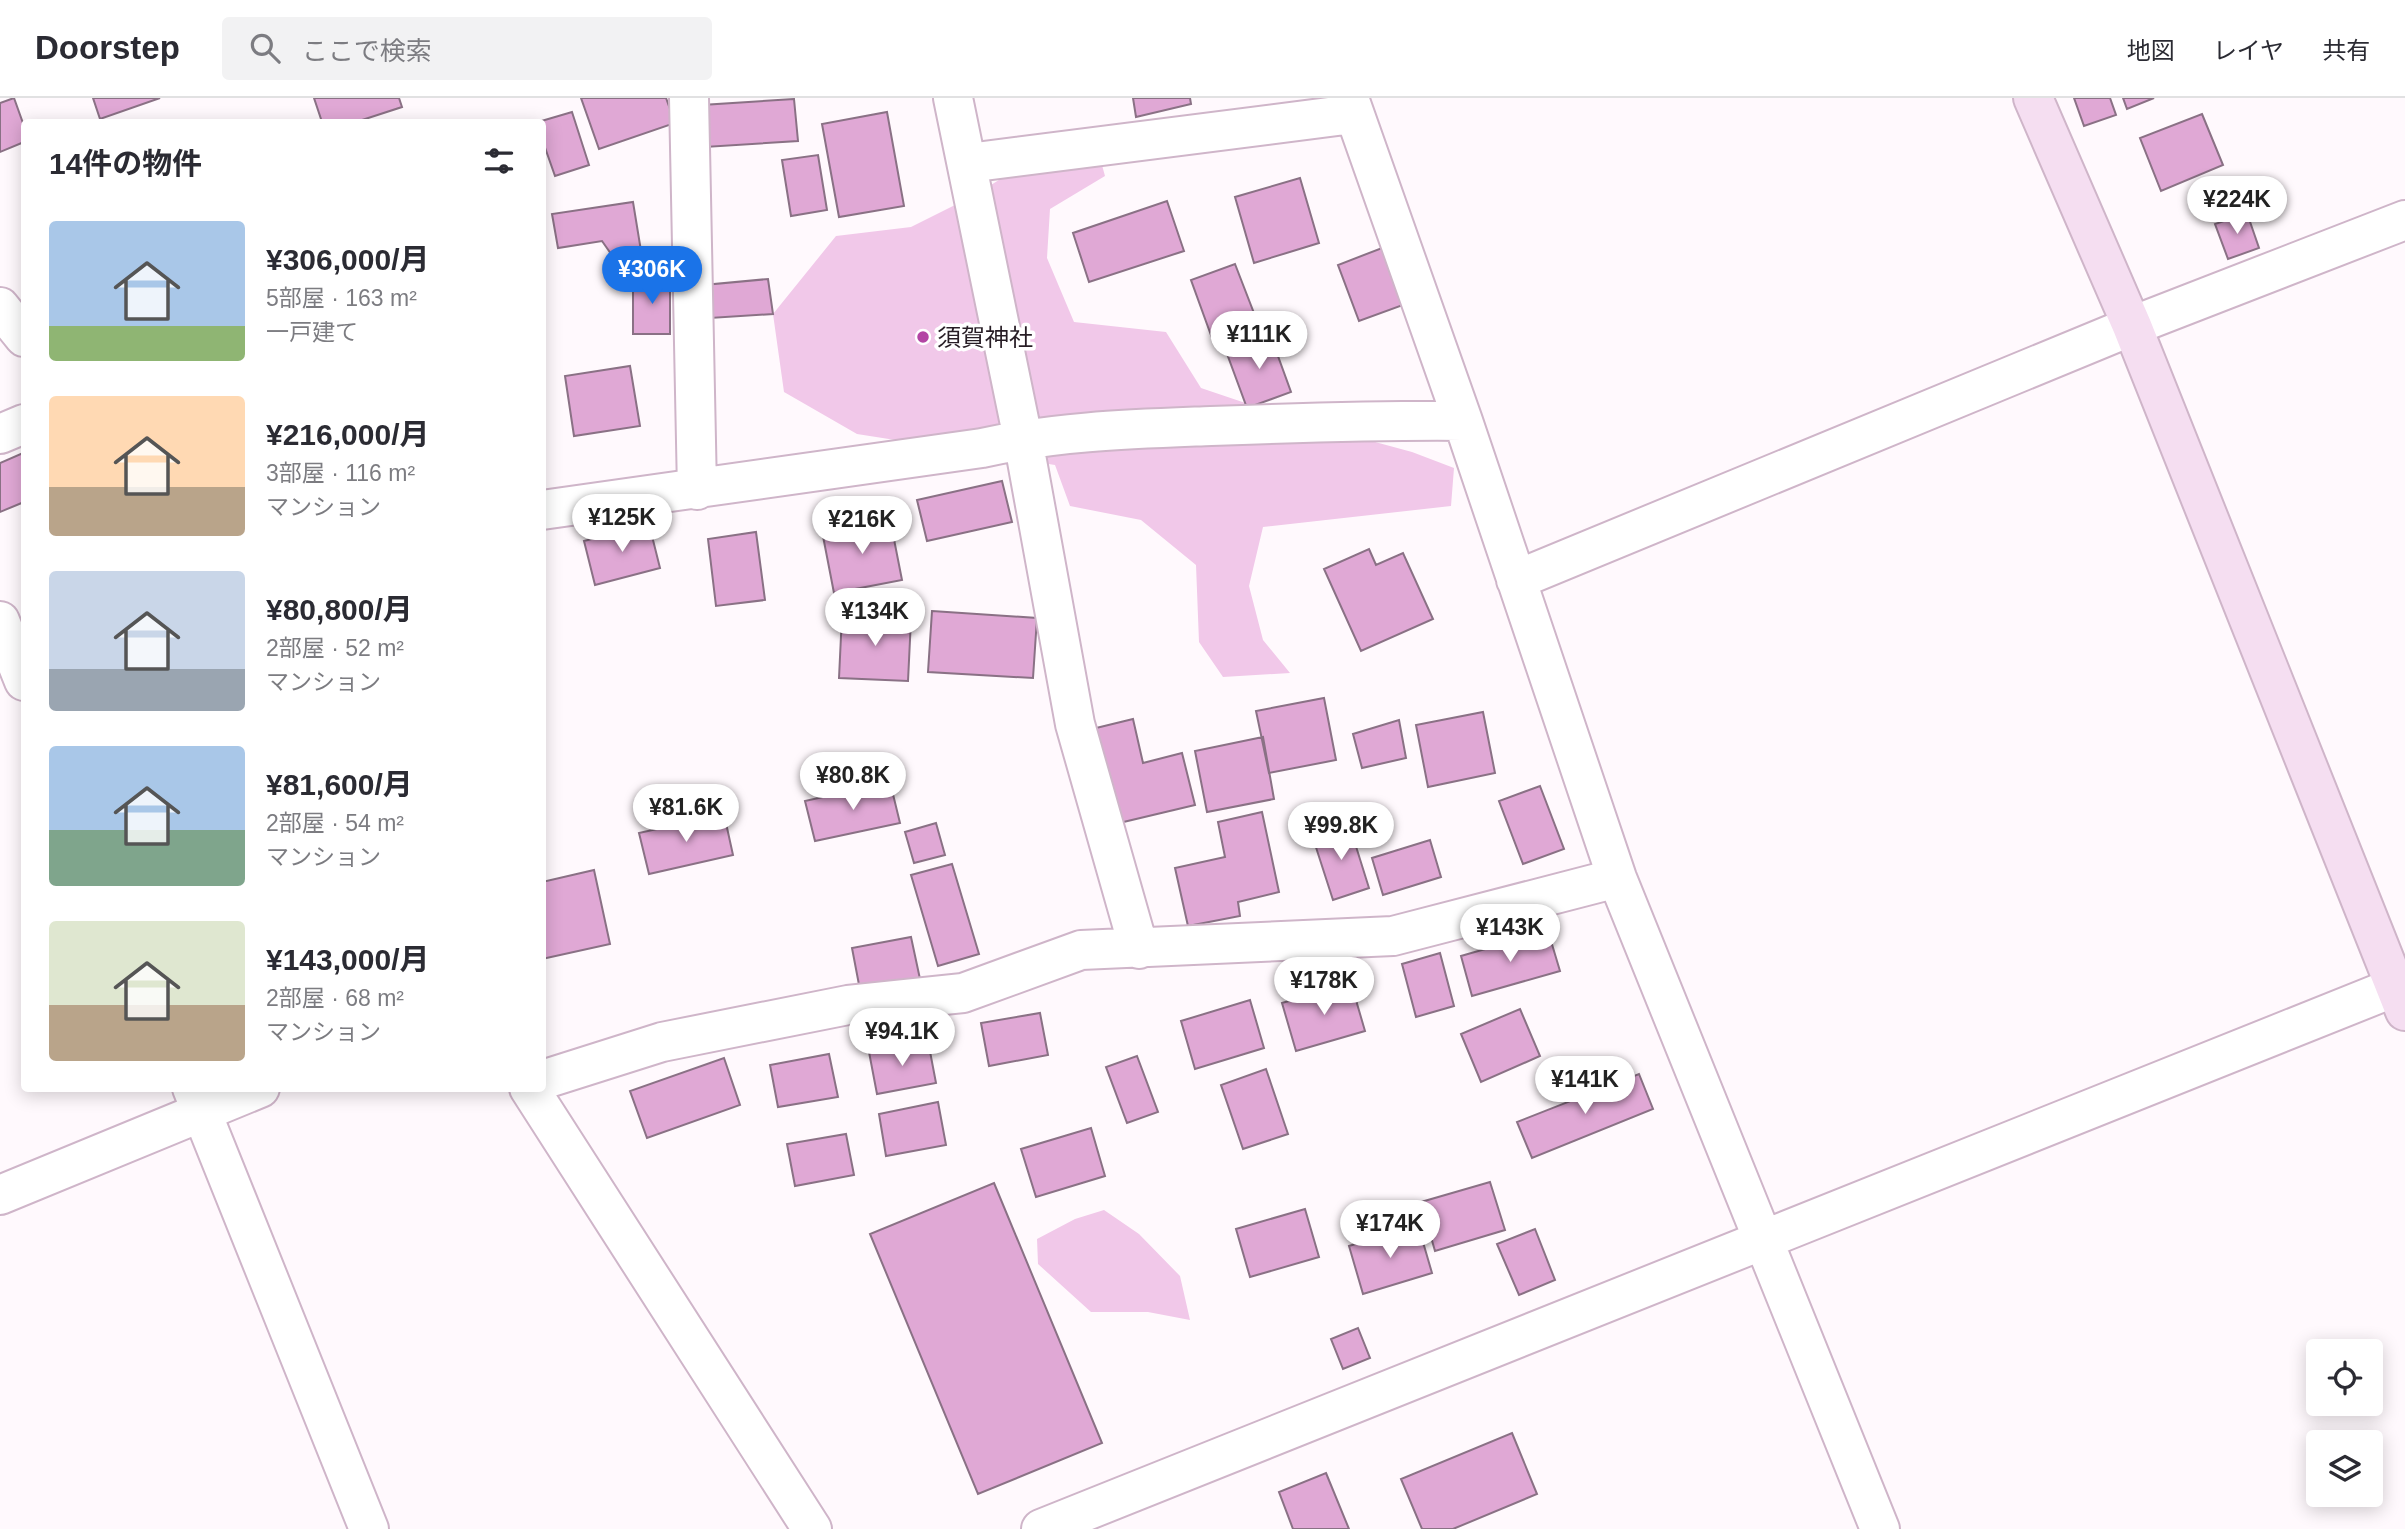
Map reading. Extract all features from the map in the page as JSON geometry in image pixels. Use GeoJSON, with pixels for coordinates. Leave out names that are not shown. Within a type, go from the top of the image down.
{"type":"FeatureCollection","features":[{"type":"Feature","properties":{"kind":"street"},"geometry":{"type":"LineString","coordinates":[[689,98],[697,490]]}},
{"type":"Feature","properties":{"kind":"street"},"geometry":{"type":"LineString","coordinates":[[953,98],[1023,439],[1075,724],[1139,949]]}},
{"type":"Feature","properties":{"kind":"street"},"geometry":{"type":"LineString","coordinates":[[1041,1529],[1101,1518],[1296,1424],[1763,1239],[2402,994],[2132,326],[2033,98]]}},
{"type":"Feature","properties":{"kind":"street"},"geometry":{"type":"LineString","coordinates":[[968,163],[1351,106],[1463,422],[1617,878],[1880,1529]]}},
{"type":"Feature","properties":{"kind":"street"},"geometry":{"type":"LineString","coordinates":[[1516,580],[2132,326],[2405,220]]}},
{"type":"Feature","properties":{"kind":"street"},"geometry":{"type":"LineString","coordinates":[[0,307],[21,333]]}},
{"type":"Feature","properties":{"kind":"street"},"geometry":{"type":"LineString","coordinates":[[546,509],[982,448],[1023,439],[1174,428],[1374,420],[1463,422]]}},
{"type":"Feature","properties":{"kind":"street"},"geometry":{"type":"LineString","coordinates":[[0,434],[21,425]]}},
{"type":"Feature","properties":{"kind":"street"},"geometry":{"type":"LineString","coordinates":[[0,621],[21,674]]}},
{"type":"Feature","properties":{"kind":"street"},"geometry":{"type":"LineString","coordinates":[[546,1079],[662,1042],[848,1004],[963,993],[1081,950],[1393,936],[1617,878]]}},
{"type":"Feature","properties":{"kind":"street"},"geometry":{"type":"LineString","coordinates":[[0,1195],[197,1101],[241,1092]]}},
{"type":"Feature","properties":{"kind":"street"},"geometry":{"type":"LineString","coordinates":[[532,1092],[812,1529]]}},
{"type":"Feature","properties":{"kind":"street"},"geometry":{"type":"LineString","coordinates":[[197,1101],[369,1529]]}},
{"type":"Feature","properties":{"kind":"shaded area"},"geometry":{"type":"Polygon","coordinates":[[[1097,147],[1105,176],[1050,209],[1047,258],[1074,322],[1166,332],[1201,388],[1305,423],[1412,452],[1454,468],[1451,506],[1263,527],[1249,586],[1263,640],[1290,673],[1223,677],[1199,642],[1196,565],[1141,520],[1070,506],[1055,465],[857,434],[784,392],[773,314],[836,236],[911,227],[975,195],[1040,154],[1097,147]]]}},
{"type":"Feature","properties":{"kind":"shaded area"},"geometry":{"type":"Polygon","coordinates":[[[1104,1210],[1139,1234],[1180,1276],[1190,1320],[1148,1312],[1091,1312],[1038,1264],[1037,1239],[1075,1219],[1104,1210]]]}},
{"type":"Feature","properties":{"kind":"building"},"geometry":{"type":"Polygon","coordinates":[[[14,98],[22,119],[21,143],[0,152],[0,103],[14,98]]]}},
{"type":"Feature","properties":{"kind":"building"},"geometry":{"type":"Polygon","coordinates":[[[93,98],[160,98],[100,119],[93,98]]]}},
{"type":"Feature","properties":{"kind":"building"},"geometry":{"type":"Polygon","coordinates":[[[314,98],[399,98],[402,107],[365,119],[321,119],[314,98]]]}},
{"type":"Feature","properties":{"kind":"building"},"geometry":{"type":"Polygon","coordinates":[[[581,98],[666,98],[675,123],[599,149],[581,98]]]}},
{"type":"Feature","properties":{"kind":"building"},"geometry":{"type":"Polygon","coordinates":[[[1133,98],[1190,98],[1191,104],[1136,117],[1133,98]]]}},
{"type":"Feature","properties":{"kind":"building"},"geometry":{"type":"Polygon","coordinates":[[[2074,98],[2110,98],[2116,115],[2084,126],[2074,98]]]}},
{"type":"Feature","properties":{"kind":"building"},"geometry":{"type":"Polygon","coordinates":[[[2123,98],[2154,98],[2127,109],[2123,98]]]}},
{"type":"Feature","properties":{"kind":"building"},"geometry":{"type":"Polygon","coordinates":[[[794,99],[798,141],[705,147],[702,105],[794,99]]]}},
{"type":"Feature","properties":{"kind":"building"},"geometry":{"type":"Polygon","coordinates":[[[572,112],[589,165],[555,176],[546,150],[546,120],[572,112]]]}},
{"type":"Feature","properties":{"kind":"building"},"geometry":{"type":"Polygon","coordinates":[[[887,112],[904,206],[839,217],[822,124],[887,112]]]}},
{"type":"Feature","properties":{"kind":"building"},"geometry":{"type":"Polygon","coordinates":[[[2202,114],[2223,165],[2161,191],[2140,138],[2202,114]]]}},
{"type":"Feature","properties":{"kind":"building"},"geometry":{"type":"Polygon","coordinates":[[[818,155],[827,210],[791,216],[782,160],[818,155]]]}},
{"type":"Feature","properties":{"kind":"building"},"geometry":{"type":"Polygon","coordinates":[[[1300,178],[1319,243],[1254,263],[1235,197],[1300,178]]]}},
{"type":"Feature","properties":{"kind":"building"},"geometry":{"type":"Polygon","coordinates":[[[1167,201],[1184,251],[1089,282],[1073,233],[1167,201]]]}},
{"type":"Feature","properties":{"kind":"building"},"geometry":{"type":"Polygon","coordinates":[[[633,202],[642,257],[616,261],[602,241],[558,248],[552,214],[633,202]]]}},
{"type":"Feature","properties":{"kind":"building"},"geometry":{"type":"Polygon","coordinates":[[[2247,213],[2259,248],[2228,259],[2215,224],[2247,213]]]}},
{"type":"Feature","properties":{"kind":"building"},"geometry":{"type":"Polygon","coordinates":[[[1382,248],[1403,305],[1359,321],[1338,265],[1382,248]]]}},
{"type":"Feature","properties":{"kind":"building"},"geometry":{"type":"Polygon","coordinates":[[[1235,264],[1257,321],[1212,338],[1191,280],[1235,264]]]}},
{"type":"Feature","properties":{"kind":"building"},"geometry":{"type":"Polygon","coordinates":[[[633,278],[670,278],[670,334],[633,334],[633,278]]]}},
{"type":"Feature","properties":{"kind":"building"},"geometry":{"type":"Polygon","coordinates":[[[768,279],[773,314],[710,318],[704,285],[768,279]]]}},
{"type":"Feature","properties":{"kind":"building"},"geometry":{"type":"Polygon","coordinates":[[[1270,334],[1291,392],[1247,408],[1226,351],[1270,334]]]}},
{"type":"Feature","properties":{"kind":"building"},"geometry":{"type":"Polygon","coordinates":[[[630,366],[640,426],[574,436],[565,376],[630,366]]]}},
{"type":"Feature","properties":{"kind":"building"},"geometry":{"type":"Polygon","coordinates":[[[21,454],[21,503],[0,512],[0,463],[21,454]]]}},
{"type":"Feature","properties":{"kind":"building"},"geometry":{"type":"Polygon","coordinates":[[[1002,481],[1012,522],[927,541],[917,500],[1002,481]]]}},
{"type":"Feature","properties":{"kind":"building"},"geometry":{"type":"Polygon","coordinates":[[[890,519],[902,580],[834,593],[822,531],[890,519]]]}},
{"type":"Feature","properties":{"kind":"building"},"geometry":{"type":"Polygon","coordinates":[[[649,524],[660,568],[595,585],[584,541],[649,524]]]}},
{"type":"Feature","properties":{"kind":"building"},"geometry":{"type":"Polygon","coordinates":[[[756,532],[765,600],[716,606],[708,539],[756,532]]]}},
{"type":"Feature","properties":{"kind":"building"},"geometry":{"type":"Polygon","coordinates":[[[1369,549],[1376,565],[1403,553],[1433,619],[1361,651],[1324,569],[1369,549]]]}},
{"type":"Feature","properties":{"kind":"building"},"geometry":{"type":"Polygon","coordinates":[[[932,611],[1037,618],[1033,678],[928,672],[932,611]]]}},
{"type":"Feature","properties":{"kind":"building"},"geometry":{"type":"Polygon","coordinates":[[[842,615],[911,619],[908,681],[839,678],[842,615]]]}},
{"type":"Feature","properties":{"kind":"building"},"geometry":{"type":"Polygon","coordinates":[[[1324,698],[1336,760],[1269,773],[1256,711],[1324,698]]]}},
{"type":"Feature","properties":{"kind":"building"},"geometry":{"type":"Polygon","coordinates":[[[1483,712],[1495,773],[1428,787],[1416,725],[1483,712]]]}},
{"type":"Feature","properties":{"kind":"building"},"geometry":{"type":"Polygon","coordinates":[[[1133,719],[1143,763],[1182,753],[1195,805],[1115,824],[1092,729],[1133,719]]]}},
{"type":"Feature","properties":{"kind":"building"},"geometry":{"type":"Polygon","coordinates":[[[1399,720],[1406,758],[1362,768],[1353,734],[1399,720]]]}},
{"type":"Feature","properties":{"kind":"building"},"geometry":{"type":"Polygon","coordinates":[[[1263,737],[1274,799],[1207,812],[1195,751],[1263,737]]]}},
{"type":"Feature","properties":{"kind":"building"},"geometry":{"type":"Polygon","coordinates":[[[890,782],[900,823],[815,841],[805,801],[890,782]]]}},
{"type":"Feature","properties":{"kind":"building"},"geometry":{"type":"Polygon","coordinates":[[[1540,786],[1564,849],[1523,864],[1499,801],[1540,786]]]}},
{"type":"Feature","properties":{"kind":"building"},"geometry":{"type":"Polygon","coordinates":[[[1262,812],[1279,892],[1238,902],[1240,916],[1188,926],[1175,868],[1225,857],[1218,822],[1262,812]]]}},
{"type":"Feature","properties":{"kind":"building"},"geometry":{"type":"Polygon","coordinates":[[[724,814],[733,855],[649,874],[639,833],[724,814]]]}},
{"type":"Feature","properties":{"kind":"building"},"geometry":{"type":"Polygon","coordinates":[[[936,823],[945,855],[914,863],[905,832],[936,823]]]}},
{"type":"Feature","properties":{"kind":"building"},"geometry":{"type":"Polygon","coordinates":[[[1349,824],[1369,888],[1333,900],[1312,835],[1349,824]]]}},
{"type":"Feature","properties":{"kind":"building"},"geometry":{"type":"Polygon","coordinates":[[[1430,840],[1441,877],[1383,895],[1372,858],[1430,840]]]}},
{"type":"Feature","properties":{"kind":"building"},"geometry":{"type":"Polygon","coordinates":[[[952,864],[979,954],[938,966],[911,875],[952,864]]]}},
{"type":"Feature","properties":{"kind":"building"},"geometry":{"type":"Polygon","coordinates":[[[594,870],[610,944],[546,958],[546,881],[594,870]]]}},
{"type":"Feature","properties":{"kind":"building"},"geometry":{"type":"Polygon","coordinates":[[[1548,931],[1560,971],[1472,996],[1461,956],[1548,931]]]}},
{"type":"Feature","properties":{"kind":"building"},"geometry":{"type":"Polygon","coordinates":[[[911,937],[920,979],[860,990],[852,948],[911,937]]]}},
{"type":"Feature","properties":{"kind":"building"},"geometry":{"type":"Polygon","coordinates":[[[1440,953],[1454,1006],[1416,1017],[1402,964],[1440,953]]]}},
{"type":"Feature","properties":{"kind":"building"},"geometry":{"type":"Polygon","coordinates":[[[1351,983],[1365,1031],[1296,1051],[1282,1003],[1351,983]]]}},
{"type":"Feature","properties":{"kind":"building"},"geometry":{"type":"Polygon","coordinates":[[[1250,1000],[1264,1048],[1195,1069],[1181,1021],[1250,1000]]]}},
{"type":"Feature","properties":{"kind":"building"},"geometry":{"type":"Polygon","coordinates":[[[1520,1009],[1540,1056],[1481,1082],[1461,1034],[1520,1009]]]}},
{"type":"Feature","properties":{"kind":"building"},"geometry":{"type":"Polygon","coordinates":[[[1040,1013],[1048,1055],[989,1066],[981,1023],[1040,1013]]]}},
{"type":"Feature","properties":{"kind":"building"},"geometry":{"type":"Polygon","coordinates":[[[928,1041],[936,1083],[877,1094],[869,1052],[928,1041]]]}},
{"type":"Feature","properties":{"kind":"building"},"geometry":{"type":"Polygon","coordinates":[[[829,1054],[838,1097],[778,1107],[770,1065],[829,1054]]]}},
{"type":"Feature","properties":{"kind":"building"},"geometry":{"type":"Polygon","coordinates":[[[1137,1056],[1158,1112],[1127,1123],[1106,1067],[1137,1056]]]}},
{"type":"Feature","properties":{"kind":"building"},"geometry":{"type":"Polygon","coordinates":[[[724,1058],[740,1105],[647,1138],[630,1091],[724,1058]]]}},
{"type":"Feature","properties":{"kind":"building"},"geometry":{"type":"Polygon","coordinates":[[[1266,1069],[1288,1134],[1243,1149],[1221,1085],[1266,1069]]]}},
{"type":"Feature","properties":{"kind":"building"},"geometry":{"type":"Polygon","coordinates":[[[1639,1074],[1653,1109],[1532,1158],[1517,1122],[1639,1074]]]}},
{"type":"Feature","properties":{"kind":"building"},"geometry":{"type":"Polygon","coordinates":[[[938,1102],[946,1145],[886,1156],[879,1114],[938,1102]]]}},
{"type":"Feature","properties":{"kind":"building"},"geometry":{"type":"Polygon","coordinates":[[[1091,1128],[1105,1176],[1036,1197],[1021,1149],[1091,1128]]]}},
{"type":"Feature","properties":{"kind":"building"},"geometry":{"type":"Polygon","coordinates":[[[846,1134],[854,1175],[795,1186],[787,1144],[846,1134]]]}},
{"type":"Feature","properties":{"kind":"building"},"geometry":{"type":"Polygon","coordinates":[[[1490,1182],[1505,1230],[1435,1251],[1421,1202],[1490,1182]]]}},
{"type":"Feature","properties":{"kind":"building"},"geometry":{"type":"Polygon","coordinates":[[[994,1183],[1102,1443],[978,1494],[870,1234],[994,1183]]]}},
{"type":"Feature","properties":{"kind":"building"},"geometry":{"type":"Polygon","coordinates":[[[1305,1209],[1319,1257],[1250,1277],[1236,1229],[1305,1209]]]}},
{"type":"Feature","properties":{"kind":"building"},"geometry":{"type":"Polygon","coordinates":[[[1418,1225],[1432,1273],[1363,1294],[1349,1246],[1418,1225]]]}},
{"type":"Feature","properties":{"kind":"building"},"geometry":{"type":"Polygon","coordinates":[[[1535,1229],[1555,1280],[1519,1295],[1497,1244],[1535,1229]]]}},
{"type":"Feature","properties":{"kind":"building"},"geometry":{"type":"Polygon","coordinates":[[[1358,1328],[1370,1358],[1343,1369],[1331,1339],[1358,1328]]]}},
{"type":"Feature","properties":{"kind":"building"},"geometry":{"type":"Polygon","coordinates":[[[1512,1433],[1537,1494],[1453,1529],[1422,1529],[1401,1479],[1512,1433]]]}},
{"type":"Feature","properties":{"kind":"building"},"geometry":{"type":"Polygon","coordinates":[[[1326,1473],[1349,1529],[1293,1529],[1279,1492],[1326,1473]]]}},
{"type":"Feature","properties":{"kind":"place","name":"須賀神社"},"geometry":{"type":"Point","coordinates":[923,337]}}]}
